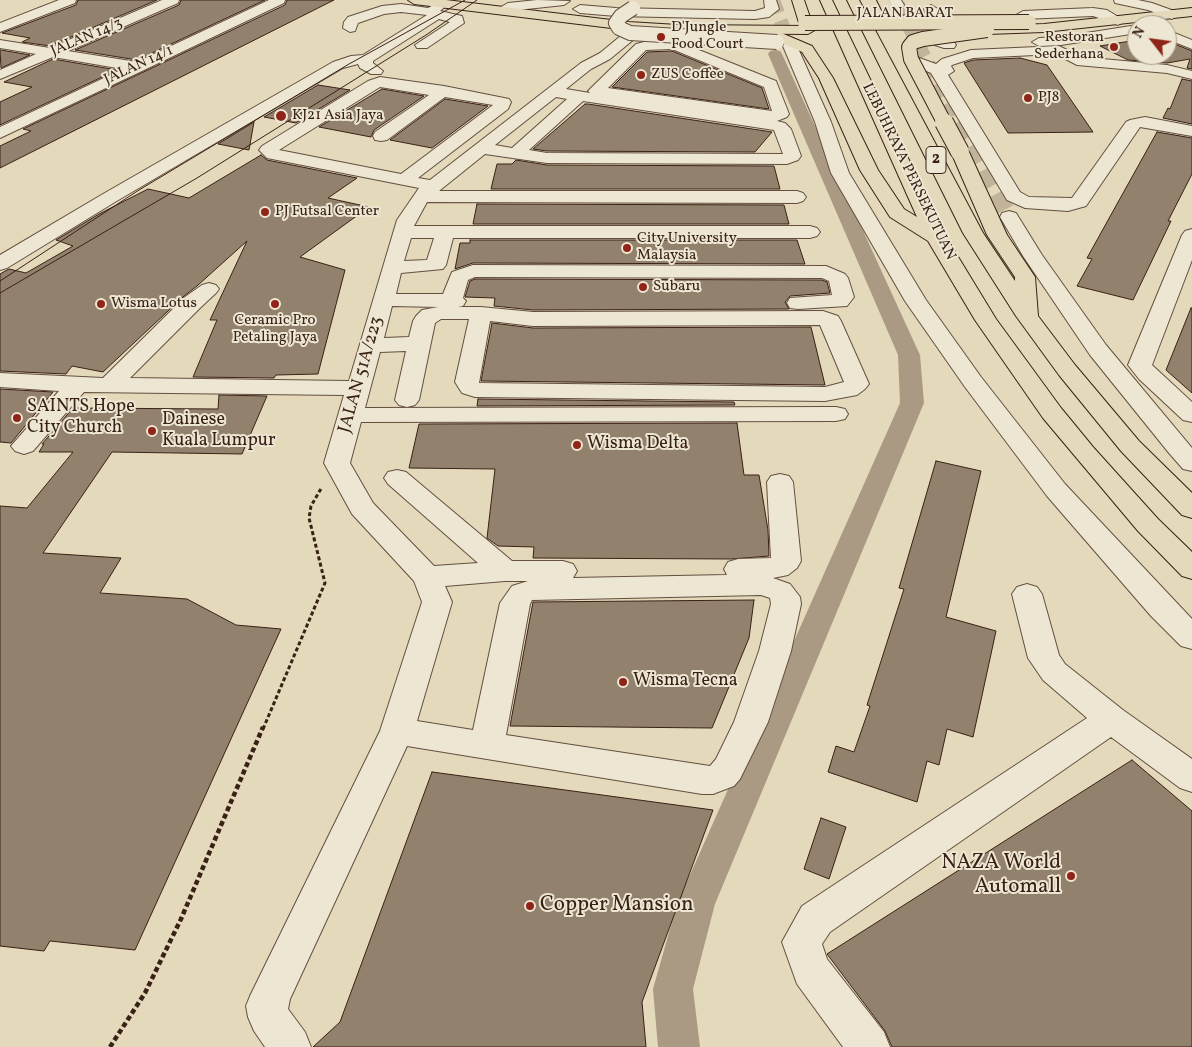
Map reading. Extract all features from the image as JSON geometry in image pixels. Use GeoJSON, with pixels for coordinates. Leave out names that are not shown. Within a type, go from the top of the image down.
{"type":"FeatureCollection","features":[{"type":"Feature","properties":{"kind":"main road"},"geometry":{"type":"LineString","coordinates":[[414,0],[437,10],[654,28],[745,22],[787,43],[807,49],[815,58],[826,78],[870,170],[898,213],[936,237]]}},
{"type":"Feature","properties":{"kind":"main road"},"geometry":{"type":"LineString","coordinates":[[459,0],[508,7],[581,7],[649,22],[806,26],[798,0]]}},
{"type":"Feature","properties":{"kind":"main road","name":"LEBUHRAYA PERSEKUTUAN"},"geometry":{"type":"LineString","coordinates":[[826,0],[936,237],[986,320],[1052,413],[1148,525],[1192,569]]}},
{"type":"Feature","properties":{"kind":"main road","name":"LEBUHRAYA PERSEKUTUAN"},"geometry":{"type":"LineString","coordinates":[[853,0],[973,233],[1027,316],[1067,370],[1130,446],[1192,509]]}},
{"type":"Feature","properties":{"kind":"main road"},"geometry":{"type":"LineString","coordinates":[[883,0],[895,23]]}},
{"type":"Feature","properties":{"kind":"main road","name":"JALAN BARAT"},"geometry":{"type":"LineString","coordinates":[[1177,18],[1192,12]]}},
{"type":"Feature","properties":{"kind":"main road","name":"JALAN BARAT"},"geometry":{"type":"LineString","coordinates":[[806,26],[1030,20],[1067,26],[1127,21]]}},
{"type":"Feature","properties":{"kind":"main road","name":"JALAN BARAT"},"geometry":{"type":"LineString","coordinates":[[745,22],[806,26],[987,30],[1030,20]]}},
{"type":"Feature","properties":{"kind":"main road"},"geometry":{"type":"LineString","coordinates":[[987,30],[937,36],[913,42],[909,47],[911,59],[960,152],[1003,226],[1025,277],[1027,316]]}},
{"type":"Feature","properties":{"kind":"street"},"geometry":{"type":"LineString","coordinates":[[0,28],[70,0]]}},
{"type":"Feature","properties":{"kind":"street","name":"JALAN 14/3"},"geometry":{"type":"LineString","coordinates":[[0,75],[173,0]]}},
{"type":"Feature","properties":{"kind":"street","name":"JALAN 14/1"},"geometry":{"type":"LineString","coordinates":[[0,133],[279,0]]}},
{"type":"Feature","properties":{"kind":"street"},"geometry":{"type":"LineString","coordinates":[[508,7],[564,0],[581,7],[616,12],[745,22],[769,12],[772,9],[770,0]]}},
{"type":"Feature","properties":{"kind":"street"},"geometry":{"type":"LineString","coordinates":[[593,0],[598,3],[633,8],[741,9],[759,5],[757,0]]}},
{"type":"Feature","properties":{"kind":"street"},"geometry":{"type":"LineString","coordinates":[[1030,20],[1034,11],[1038,9],[1119,0],[1152,8],[1162,15]]}},
{"type":"Feature","properties":{"kind":"street"},"geometry":{"type":"LineString","coordinates":[[1181,0],[1181,2],[1192,6]]}},
{"type":"Feature","properties":{"kind":"street"},"geometry":{"type":"LineString","coordinates":[[350,28],[350,22],[373,7]]}},
{"type":"Feature","properties":{"kind":"street"},"geometry":{"type":"LineString","coordinates":[[339,18],[373,7],[437,10],[457,19],[457,23],[410,53]]}},
{"type":"Feature","properties":{"kind":"street"},"geometry":{"type":"LineString","coordinates":[[633,8],[621,16],[616,23],[619,28],[630,33],[787,43],[823,122],[840,173],[922,309],[973,382],[1050,482],[1162,608],[1192,638]]}},
{"type":"Feature","properties":{"kind":"street"},"geometry":{"type":"LineString","coordinates":[[931,9],[940,42],[977,50],[1060,45],[1127,31]]}},
{"type":"Feature","properties":{"kind":"street"},"geometry":{"type":"LineString","coordinates":[[9,10],[35,14]]}},
{"type":"Feature","properties":{"kind":"street"},"geometry":{"type":"LineString","coordinates":[[0,264],[109,198],[338,65],[351,60],[366,59],[437,10]]}},
{"type":"Feature","properties":{"kind":"street"},"geometry":{"type":"LineString","coordinates":[[1030,20],[1092,12],[1102,13],[1118,21]]}},
{"type":"Feature","properties":{"kind":"street"},"geometry":{"type":"LineString","coordinates":[[1177,22],[1192,24]]}},
{"type":"Feature","properties":{"kind":"street","name":"JALAN 51A/223"},"geometry":{"type":"LineString","coordinates":[[586,66],[592,54],[616,36],[616,31],[604,24]]}},
{"type":"Feature","properties":{"kind":"street","name":"JALAN 51A/223"},"geometry":{"type":"LineString","coordinates":[[337,463],[402,232],[406,220],[427,191],[480,148],[539,93],[605,56],[628,37],[654,28]]}},
{"type":"Feature","properties":{"kind":"street"},"geometry":{"type":"LineString","coordinates":[[1177,38],[1192,45]]}},
{"type":"Feature","properties":{"kind":"street"},"geometry":{"type":"LineString","coordinates":[[0,44],[139,67]]}},
{"type":"Feature","properties":{"kind":"street"},"geometry":{"type":"LineString","coordinates":[[539,93],[596,90],[768,116],[781,114],[771,84],[674,44],[641,47],[596,90]]}},
{"type":"Feature","properties":{"kind":"street"},"geometry":{"type":"LineString","coordinates":[[1060,45],[1078,61],[1167,69],[1192,75]]}},
{"type":"Feature","properties":{"kind":"street"},"geometry":{"type":"LineString","coordinates":[[947,71],[942,66],[947,62],[977,50]]}},
{"type":"Feature","properties":{"kind":"street"},"geometry":{"type":"LineString","coordinates":[[366,59],[365,65],[370,69],[539,93],[580,96],[779,126],[783,129],[792,156],[786,159],[547,158],[480,148]]}},
{"type":"Feature","properties":{"kind":"street"},"geometry":{"type":"LineString","coordinates":[[911,59],[937,70],[1013,196],[1025,202],[1068,205],[1079,202],[1132,125],[1145,122],[1192,131]]}},
{"type":"Feature","properties":{"kind":"street"},"geometry":{"type":"LineString","coordinates":[[404,180],[503,104],[497,100],[444,91],[388,82],[376,83],[268,150],[273,154],[404,180],[427,191],[797,197]]}},
{"type":"Feature","properties":{"kind":"street"},"geometry":{"type":"LineString","coordinates":[[381,136],[444,91]]}},
{"type":"Feature","properties":{"kind":"street"},"geometry":{"type":"LineString","coordinates":[[515,154],[580,96]]}},
{"type":"Feature","properties":{"kind":"street"},"geometry":{"type":"LineString","coordinates":[[362,172],[383,156]]}},
{"type":"Feature","properties":{"kind":"street"},"geometry":{"type":"LineString","coordinates":[[860,207],[870,170]]}},
{"type":"Feature","properties":{"kind":"street"},"geometry":{"type":"LineString","coordinates":[[1003,226],[1033,256],[1098,350],[1178,448],[1192,462]]}},
{"type":"Feature","properties":{"kind":"street"},"geometry":{"type":"LineString","coordinates":[[402,232],[810,232]]}},
{"type":"Feature","properties":{"kind":"street"},"geometry":{"type":"LineString","coordinates":[[392,268],[436,265],[445,232]]}},
{"type":"Feature","properties":{"kind":"street"},"geometry":{"type":"LineString","coordinates":[[1192,235],[1140,364],[1147,374],[1192,415]]}},
{"type":"Feature","properties":{"kind":"street"},"geometry":{"type":"LineString","coordinates":[[383,300],[452,301],[832,302],[843,297],[838,278],[826,272],[483,271],[468,272],[460,276],[452,301]]}},
{"type":"Feature","properties":{"kind":"street"},"geometry":{"type":"LineString","coordinates":[[109,386],[193,302],[209,289]]}},
{"type":"Feature","properties":{"kind":"street"},"geometry":{"type":"LineString","coordinates":[[406,400],[426,318],[435,314],[482,313],[533,319],[823,318],[830,321],[857,384],[849,390],[825,394],[475,390],[470,388],[466,382],[482,313]]}},
{"type":"Feature","properties":{"kind":"street"},"geometry":{"type":"LineString","coordinates":[[373,336],[421,335]]}},
{"type":"Feature","properties":{"kind":"street"},"geometry":{"type":"LineString","coordinates":[[0,380],[109,386],[358,388]]}},
{"type":"Feature","properties":{"kind":"street"},"geometry":{"type":"LineString","coordinates":[[24,446],[48,415],[77,385]]}},
{"type":"Feature","properties":{"kind":"street"},"geometry":{"type":"LineString","coordinates":[[351,415],[836,414]]}},
{"type":"Feature","properties":{"kind":"street"},"geometry":{"type":"LineString","coordinates":[[290,1047],[268,1017],[267,1006],[270,996],[397,731],[437,602],[427,578],[362,508],[337,463]]}},
{"type":"Feature","properties":{"kind":"street"},"geometry":{"type":"LineString","coordinates":[[397,478],[505,572]]}},
{"type":"Feature","properties":{"kind":"street"},"geometry":{"type":"LineString","coordinates":[[427,578],[505,572],[778,568],[787,561],[788,556],[780,482]]}},
{"type":"Feature","properties":{"kind":"street"},"geometry":{"type":"LineString","coordinates":[[397,731],[702,780],[713,780],[722,776],[728,769],[751,722],[775,651],[786,604],[785,597],[780,591],[762,585],[536,589],[522,593],[514,603],[487,745]]}},
{"type":"Feature","properties":{"kind":"street"},"geometry":{"type":"LineString","coordinates":[[1027,594],[1044,658],[1054,672],[1111,719],[1192,778]]}},
{"type":"Feature","properties":{"kind":"street"},"geometry":{"type":"LineString","coordinates":[[869,1047],[811,970],[802,942],[816,919],[1111,719]]}},
{"type":"Feature","properties":{"kind":"path"},"geometry":{"type":"LineString","coordinates":[[110,1047],[146,993],[181,919],[325,584],[309,518],[311,506],[337,463]]}},
{"type":"Feature","properties":{"kind":"building"},"geometry":{"type":"Polygon","coordinates":[[[78,0],[157,0],[50,46],[22,42],[30,38],[2,33],[76,5],[78,0]]]}},
{"type":"Feature","properties":{"kind":"building"},"geometry":{"type":"Polygon","coordinates":[[[181,0],[265,0],[137,60],[75,50],[179,5],[181,0]]]}},
{"type":"Feature","properties":{"kind":"building"},"geometry":{"type":"Polygon","coordinates":[[[287,0],[334,0],[0,168],[0,146],[31,131],[23,129],[285,5],[287,0]]]}},
{"type":"Feature","properties":{"kind":"building"},"geometry":{"type":"Polygon","coordinates":[[[1127,42],[1127,60],[1100,46],[1127,42]]]}},
{"type":"Feature","properties":{"kind":"building"},"geometry":{"type":"Polygon","coordinates":[[[1177,45],[1192,51],[1192,69],[1187,68],[1190,59],[1177,61],[1177,45]]]}},
{"type":"Feature","properties":{"kind":"building"},"geometry":{"type":"Polygon","coordinates":[[[1,50],[30,55],[1,68],[1,50]]]}},
{"type":"Feature","properties":{"kind":"building"},"geometry":{"type":"Polygon","coordinates":[[[672,51],[762,88],[769,109],[612,87],[647,52],[672,51]]]}},
{"type":"Feature","properties":{"kind":"building","name":"PJ8"},"geometry":{"type":"Polygon","coordinates":[[[1020,58],[1047,65],[1093,132],[1008,133],[964,63],[973,60],[1020,58]]]}},
{"type":"Feature","properties":{"kind":"building"},"geometry":{"type":"Polygon","coordinates":[[[53,59],[117,70],[0,125],[0,102],[32,87],[4,82],[53,59]]]}},
{"type":"Feature","properties":{"kind":"building"},"geometry":{"type":"Polygon","coordinates":[[[1182,79],[1192,81],[1192,124],[1163,118],[1168,108],[1170,109],[1182,79]]]}},
{"type":"Feature","properties":{"kind":"building"},"geometry":{"type":"Polygon","coordinates":[[[318,85],[350,90],[296,123],[264,117],[318,85]]]}},
{"type":"Feature","properties":{"kind":"building"},"geometry":{"type":"Polygon","coordinates":[[[382,89],[424,96],[374,130],[371,137],[319,127],[382,89]]]}},
{"type":"Feature","properties":{"kind":"building"},"geometry":{"type":"Polygon","coordinates":[[[445,99],[488,106],[432,148],[390,140],[445,99]]]}},
{"type":"Feature","properties":{"kind":"building"},"geometry":{"type":"Polygon","coordinates":[[[585,104],[772,132],[755,152],[547,151],[533,149],[585,104]]]}},
{"type":"Feature","properties":{"kind":"building"},"geometry":{"type":"Polygon","coordinates":[[[254,122],[249,150],[218,144],[254,122]]]}},
{"type":"Feature","properties":{"kind":"building"},"geometry":{"type":"Polygon","coordinates":[[[1157,132],[1192,138],[1192,174],[1168,221],[1171,221],[1133,300],[1077,286],[1092,259],[1087,258],[1157,132]]]}},
{"type":"Feature","properties":{"kind":"building"},"geometry":{"type":"Polygon","coordinates":[[[261,155],[267,160],[357,178],[328,198],[369,207],[300,257],[345,270],[318,374],[276,375],[274,378],[193,377],[217,320],[210,320],[247,241],[184,296],[103,372],[72,366],[66,374],[0,371],[0,274],[9,269],[26,273],[73,246],[56,240],[99,214],[148,189],[189,198],[261,155]]]}},
{"type":"Feature","properties":{"kind":"building"},"geometry":{"type":"Polygon","coordinates":[[[516,160],[547,165],[774,166],[780,189],[491,189],[497,164],[512,164],[516,160]]]}},
{"type":"Feature","properties":{"kind":"building"},"geometry":{"type":"Polygon","coordinates":[[[477,204],[784,205],[789,224],[473,224],[477,204]]]}},
{"type":"Feature","properties":{"kind":"building"},"geometry":{"type":"Polygon","coordinates":[[[470,240],[797,240],[805,264],[473,263],[455,269],[460,243],[470,243],[470,240]]]}},
{"type":"Feature","properties":{"kind":"building","name":"Subaru"},"geometry":{"type":"Polygon","coordinates":[[[475,279],[822,280],[827,282],[830,293],[790,296],[785,302],[789,309],[533,310],[494,306],[495,298],[465,297],[470,281],[475,279]]]}},
{"type":"Feature","properties":{"kind":"building"},"geometry":{"type":"Polygon","coordinates":[[[1192,308],[1192,393],[1166,370],[1192,308]]]}},
{"type":"Feature","properties":{"kind":"building"},"geometry":{"type":"Polygon","coordinates":[[[492,323],[533,328],[811,327],[825,385],[481,381],[492,323]]]}},
{"type":"Feature","properties":{"kind":"building","name":"SAINTS Hope City Church"},"geometry":{"type":"Polygon","coordinates":[[[0,389],[53,392],[11,443],[0,442],[0,389]]]}},
{"type":"Feature","properties":{"kind":"building"},"geometry":{"type":"Polygon","coordinates":[[[219,395],[267,396],[242,454],[112,452],[43,553],[121,558],[100,593],[187,599],[236,625],[281,629],[135,950],[50,941],[44,951],[0,946],[0,506],[27,508],[73,452],[39,452],[44,444],[42,444],[73,408],[218,409],[219,395]]]}},
{"type":"Feature","properties":{"kind":"building"},"geometry":{"type":"Polygon","coordinates":[[[478,399],[734,402],[735,405],[477,406],[478,399]]]}},
{"type":"Feature","properties":{"kind":"building"},"geometry":{"type":"Polygon","coordinates":[[[737,423],[744,475],[759,475],[768,530],[769,556],[732,559],[533,558],[534,547],[498,546],[487,538],[495,469],[409,468],[419,424],[737,423]]]}},
{"type":"Feature","properties":{"kind":"building"},"geometry":{"type":"Polygon","coordinates":[[[936,461],[981,471],[946,617],[996,631],[973,737],[947,729],[939,765],[927,761],[917,802],[828,772],[836,746],[854,752],[870,706],[867,705],[904,589],[899,588],[936,461]]]}},
{"type":"Feature","properties":{"kind":"building","name":"Wisma Tecna"},"geometry":{"type":"Polygon","coordinates":[[[754,600],[749,638],[712,728],[510,726],[533,602],[754,600]]]}},
{"type":"Feature","properties":{"kind":"building","name":"NAZA World Automall"},"geometry":{"type":"Polygon","coordinates":[[[1132,760],[1192,811],[1192,1047],[892,1047],[885,1031],[827,954],[1132,760]]]}},
{"type":"Feature","properties":{"kind":"building","name":"Copper Mansion"},"geometry":{"type":"Polygon","coordinates":[[[432,772],[713,810],[642,1002],[646,1047],[313,1047],[340,1022],[432,772]]]}},
{"type":"Feature","properties":{"kind":"building"},"geometry":{"type":"Polygon","coordinates":[[[821,818],[846,827],[829,879],[804,869],[821,818]]]}},
{"type":"Feature","properties":{"kind":"waterway"},"geometry":{"type":"LineString","coordinates":[[679,1047],[673,989],[696,904],[912,403],[909,355],[775,54]]}},
{"type":"Feature","properties":{"kind":"tunnel"},"geometry":{"type":"LineString","coordinates":[[773,0],[790,46]]}},
{"type":"Feature","properties":{"kind":"tunnel"},"geometry":{"type":"LineString","coordinates":[[898,5],[959,124]]}},
{"type":"Feature","properties":{"kind":"tunnel"},"geometry":{"type":"LineString","coordinates":[[959,122],[1009,217]]}},
{"type":"Feature","properties":{"kind":"tram line"},"geometry":{"type":"LineString","coordinates":[[0,281],[139,190],[349,64],[465,0]]}},
{"type":"Feature","properties":{"kind":"tram line"},"geometry":{"type":"LineString","coordinates":[[0,293],[197,178],[426,35],[477,0]]}},
{"type":"Feature","properties":{"kind":"place","name":"D'Jungle Food Court"},"geometry":{"type":"Point","coordinates":[661,37]}},
{"type":"Feature","properties":{"kind":"place","name":"Restoran Sederhana"},"geometry":{"type":"Point","coordinates":[1114,47]}},
{"type":"Feature","properties":{"kind":"place","name":"ZUS Coffee"},"geometry":{"type":"Point","coordinates":[641,75]}},
{"type":"Feature","properties":{"kind":"place","name":"PJ8"},"geometry":{"type":"Point","coordinates":[1028,98]}},
{"type":"Feature","properties":{"kind":"place","name":"KJ21 Asia Jaya"},"geometry":{"type":"Point","coordinates":[281,116]}},
{"type":"Feature","properties":{"kind":"place","name":"PJ Futsal Center"},"geometry":{"type":"Point","coordinates":[265,212]}},
{"type":"Feature","properties":{"kind":"place","name":"City University Malaysia"},"geometry":{"type":"Point","coordinates":[627,248]}},
{"type":"Feature","properties":{"kind":"place","name":"Subaru"},"geometry":{"type":"Point","coordinates":[643,287]}},
{"type":"Feature","properties":{"kind":"place","name":"Wisma Lotus"},"geometry":{"type":"Point","coordinates":[101,304]}},
{"type":"Feature","properties":{"kind":"place","name":"Ceramic Pro Petaling Jaya"},"geometry":{"type":"Point","coordinates":[275,304]}},
{"type":"Feature","properties":{"kind":"place","name":"SAINTS Hope City Church"},"geometry":{"type":"Point","coordinates":[17,418]}},
{"type":"Feature","properties":{"kind":"place","name":"Dainese Kuala Lumpur"},"geometry":{"type":"Point","coordinates":[152,431]}},
{"type":"Feature","properties":{"kind":"place","name":"Wisma Delta"},"geometry":{"type":"Point","coordinates":[577,445]}},
{"type":"Feature","properties":{"kind":"place","name":"Wisma Tecna"},"geometry":{"type":"Point","coordinates":[623,682]}},
{"type":"Feature","properties":{"kind":"place","name":"NAZA World Automall"},"geometry":{"type":"Point","coordinates":[1071,876]}},
{"type":"Feature","properties":{"kind":"place","name":"Copper Mansion"},"geometry":{"type":"Point","coordinates":[530,906]}}]}
